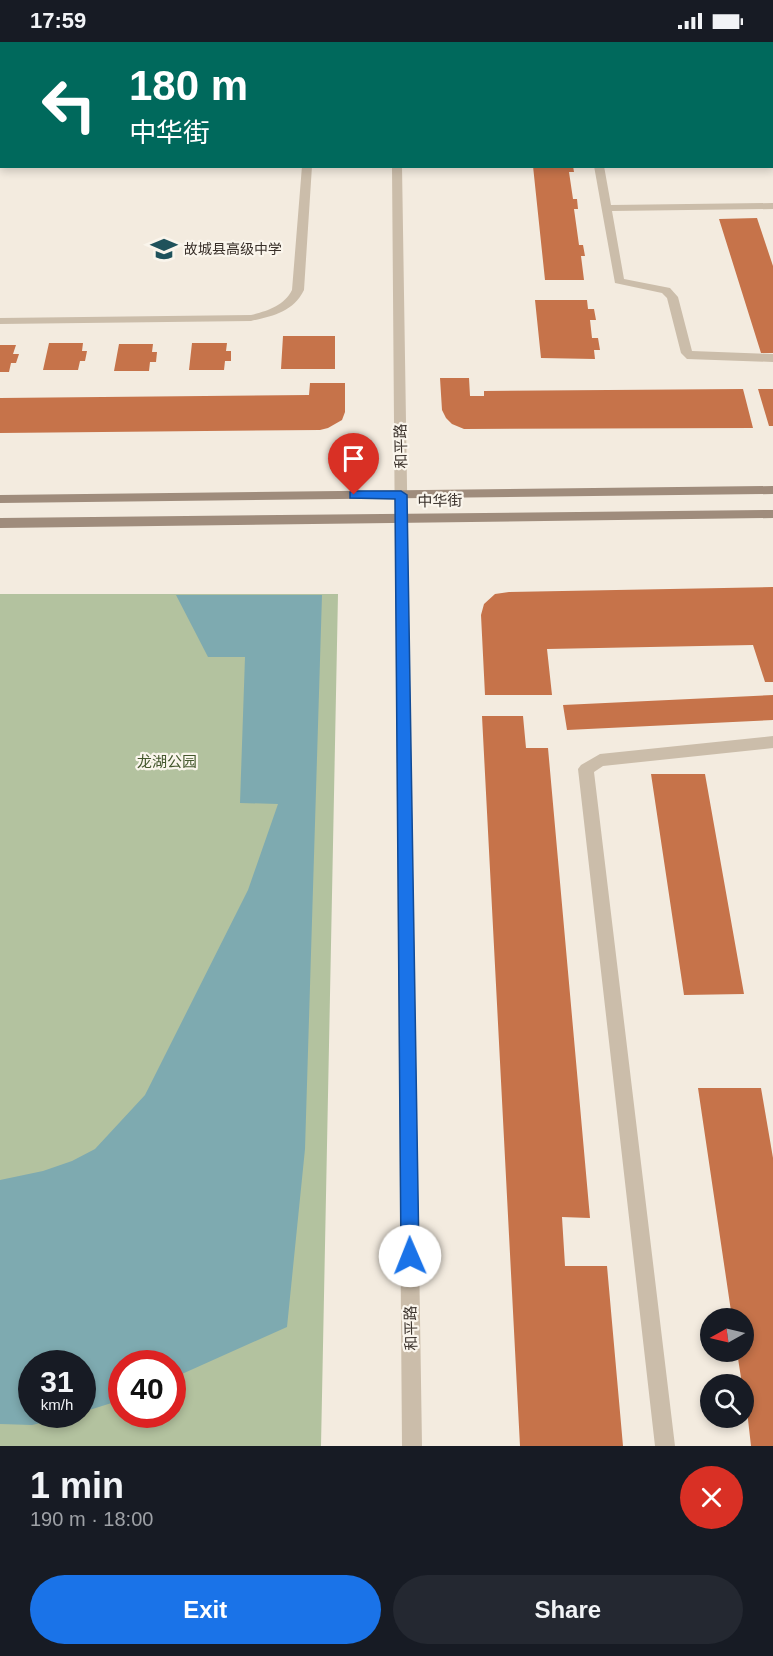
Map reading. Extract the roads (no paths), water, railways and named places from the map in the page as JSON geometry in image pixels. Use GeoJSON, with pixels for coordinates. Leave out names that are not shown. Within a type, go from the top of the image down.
{"type":"FeatureCollection","features":[{"type":"Feature","properties":{"kind":"main road","name":"中华街"},"geometry":{"type":"LineString","coordinates":[[0,499],[773,490]]}},
{"type":"Feature","properties":{"kind":"main road","name":"中华街"},"geometry":{"type":"LineString","coordinates":[[0,523],[773,514]]}},
{"type":"Feature","properties":{"kind":"street"},"geometry":{"type":"LineString","coordinates":[[0,321],[251,318],[282,309],[295,298],[298,290],[307,168]]}},
{"type":"Feature","properties":{"kind":"street","name":"和平路"},"geometry":{"type":"LineString","coordinates":[[397,168],[412,1446]]}},
{"type":"Feature","properties":{"kind":"street"},"geometry":{"type":"LineString","coordinates":[[599,168],[620,281],[666,290],[672,297],[687,353],[691,356],[773,358]]}},
{"type":"Feature","properties":{"kind":"street"},"geometry":{"type":"LineString","coordinates":[[606,208],[773,207]]}},
{"type":"Feature","properties":{"kind":"street"},"geometry":{"type":"LineString","coordinates":[[664,1446],[586,770],[600,760],[773,742]]}},
{"type":"Feature","properties":{"kind":"water"},"geometry":{"type":"Polygon","coordinates":[[[176,595],[322,595],[305,1149],[287,1327],[186,1372],[186,1350],[108,1350],[108,1404],[96,1408],[96,1350],[18,1350],[18,1425],[0,1424],[0,1180],[43,1171],[72,1161],[95,1149],[145,1095],[248,890],[278,804],[240,803],[245,657],[208,657],[176,595]]]}},
{"type":"Feature","properties":{"kind":"place","name":"故城县高级中学"},"geometry":{"type":"Point","coordinates":[164,249]}},
{"type":"Feature","properties":{"kind":"park label","name":"龙湖公园"},"geometry":{"type":"Point","coordinates":[167,762]}}]}
